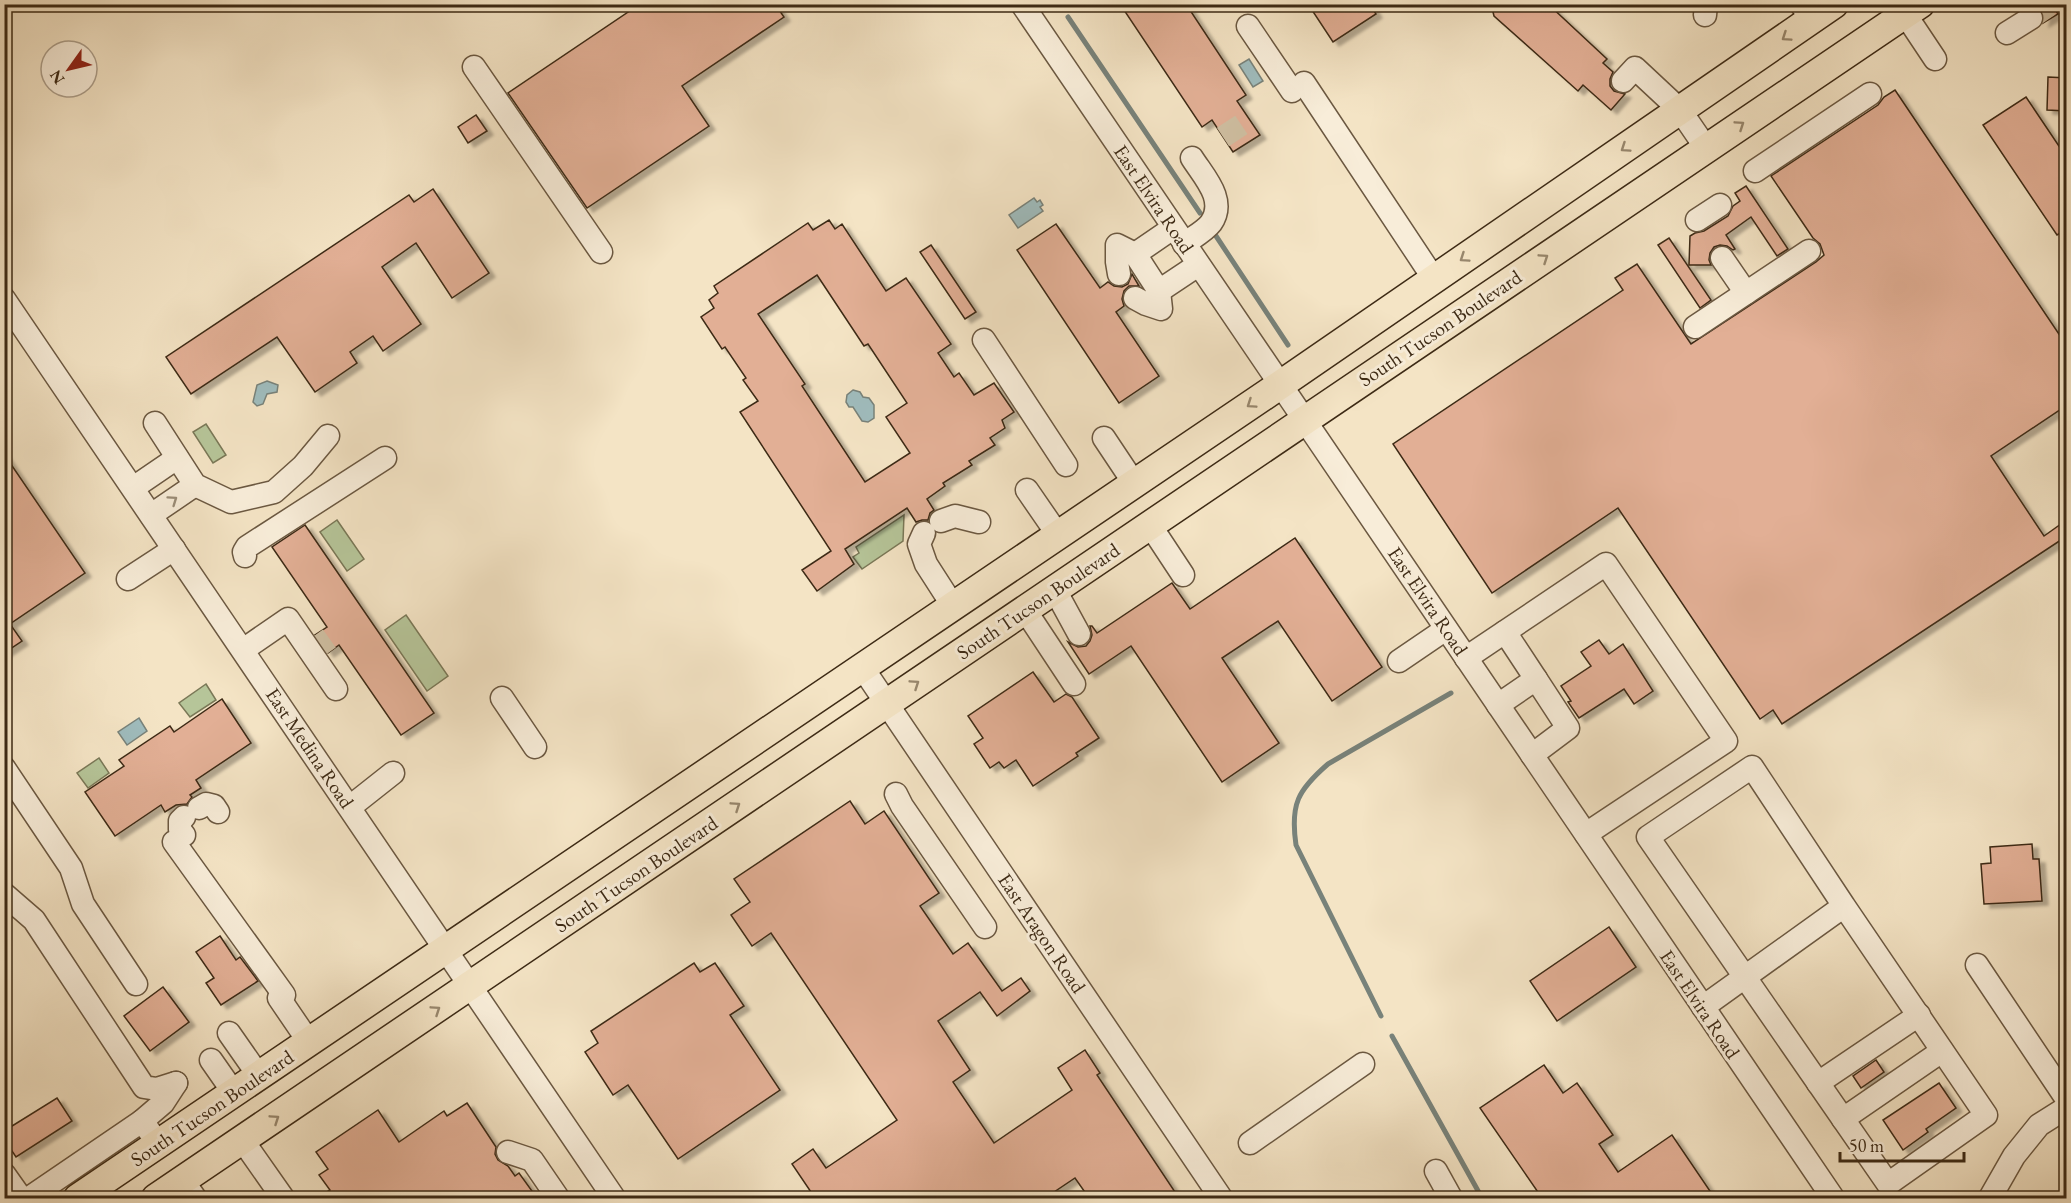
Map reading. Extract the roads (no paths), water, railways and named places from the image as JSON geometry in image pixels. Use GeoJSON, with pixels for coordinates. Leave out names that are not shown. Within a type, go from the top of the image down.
{"type":"FeatureCollection","features":[{"type":"Feature","properties":{"kind":"main road","name":"South Tucson Boulevard"},"geometry":{"type":"LineString","coordinates":[[81,1185],[158,1144],[234,1094],[1280,385],[1680,110],[1816,9]]}},
{"type":"Feature","properties":{"kind":"main road","name":"South Tucson Boulevard"},"geometry":{"type":"LineString","coordinates":[[156,1198],[189,1190],[243,1141],[1912,10]]}},
{"type":"Feature","properties":{"kind":"street","name":"East Elvira Road"},"geometry":{"type":"LineString","coordinates":[[1022,4],[1833,1198]]}},
{"type":"Feature","properties":{"kind":"street"},"geometry":{"type":"LineString","coordinates":[[1912,10],[1935,59]]}},
{"type":"Feature","properties":{"kind":"street"},"geometry":{"type":"LineString","coordinates":[[2007,33],[2031,18]]}},
{"type":"Feature","properties":{"kind":"street"},"geometry":{"type":"LineString","coordinates":[[1248,26],[1298,87],[1434,279]]}},
{"type":"Feature","properties":{"kind":"street"},"geometry":{"type":"LineString","coordinates":[[474,67],[601,252]]}},
{"type":"Feature","properties":{"kind":"street"},"geometry":{"type":"LineString","coordinates":[[1623,81],[1635,68],[1680,110],[1706,148]]}},
{"type":"Feature","properties":{"kind":"street"},"geometry":{"type":"LineString","coordinates":[[1755,171],[1870,94]]}},
{"type":"Feature","properties":{"kind":"street"},"geometry":{"type":"LineString","coordinates":[[1135,254],[1210,223],[1217,208],[1215,193],[1192,158]]}},
{"type":"Feature","properties":{"kind":"street"},"geometry":{"type":"LineString","coordinates":[[1697,220],[1720,204]]}},
{"type":"Feature","properties":{"kind":"street"},"geometry":{"type":"LineString","coordinates":[[1119,274],[1117,245],[1135,254],[1159,291],[1161,309],[1136,298]]}},
{"type":"Feature","properties":{"kind":"street"},"geometry":{"type":"LineString","coordinates":[[1695,327],[1809,251]]}},
{"type":"Feature","properties":{"kind":"street"},"geometry":{"type":"LineString","coordinates":[[1722,258],[1746,293]]}},
{"type":"Feature","properties":{"kind":"street"},"geometry":{"type":"LineString","coordinates":[[1159,291],[1198,265]]}},
{"type":"Feature","properties":{"kind":"street","name":"East Medina Road"},"geometry":{"type":"LineString","coordinates":[[4,299],[613,1198]]}},
{"type":"Feature","properties":{"kind":"street"},"geometry":{"type":"LineString","coordinates":[[984,340],[1066,465]]}},
{"type":"Feature","properties":{"kind":"street"},"geometry":{"type":"LineString","coordinates":[[155,423],[195,485],[231,502],[274,492],[303,466],[328,436]]}},
{"type":"Feature","properties":{"kind":"street"},"geometry":{"type":"LineString","coordinates":[[1104,438],[1134,483]]}},
{"type":"Feature","properties":{"kind":"street"},"geometry":{"type":"LineString","coordinates":[[133,488],[177,458]]}},
{"type":"Feature","properties":{"kind":"street"},"geometry":{"type":"LineString","coordinates":[[245,556],[247,547],[385,458]]}},
{"type":"Feature","properties":{"kind":"street"},"geometry":{"type":"LineString","coordinates":[[151,515],[195,485]]}},
{"type":"Feature","properties":{"kind":"street"},"geometry":{"type":"LineString","coordinates":[[1027,490],[1058,535]]}},
{"type":"Feature","properties":{"kind":"street"},"geometry":{"type":"LineString","coordinates":[[952,606],[926,564],[919,544],[932,527],[955,516],[979,522]]}},
{"type":"Feature","properties":{"kind":"street"},"geometry":{"type":"LineString","coordinates":[[1150,525],[1183,576]]}},
{"type":"Feature","properties":{"kind":"street"},"geometry":{"type":"LineString","coordinates":[[128,579],[174,549]]}},
{"type":"Feature","properties":{"kind":"street"},"geometry":{"type":"LineString","coordinates":[[1466,658],[1606,564],[1726,741],[1586,834]]}},
{"type":"Feature","properties":{"kind":"street"},"geometry":{"type":"LineString","coordinates":[[1055,590],[1079,634]]}},
{"type":"Feature","properties":{"kind":"street"},"geometry":{"type":"LineString","coordinates":[[1025,610],[1074,684]]}},
{"type":"Feature","properties":{"kind":"street"},"geometry":{"type":"LineString","coordinates":[[243,650],[288,619],[312,640]]}},
{"type":"Feature","properties":{"kind":"street"},"geometry":{"type":"LineString","coordinates":[[1399,661],[1446,629]]}},
{"type":"Feature","properties":{"kind":"street"},"geometry":{"type":"LineString","coordinates":[[1504,632],[1568,728],[1532,755]]}},
{"type":"Feature","properties":{"kind":"street","name":"East Aragon Road"},"geometry":{"type":"LineString","coordinates":[[862,667],[1221,1198]]}},
{"type":"Feature","properties":{"kind":"street"},"geometry":{"type":"LineString","coordinates":[[1498,705],[1536,679]]}},
{"type":"Feature","properties":{"kind":"street"},"geometry":{"type":"LineString","coordinates":[[502,699],[535,747]]}},
{"type":"Feature","properties":{"kind":"street"},"geometry":{"type":"LineString","coordinates":[[1752,767],[1844,906],[1986,1115],[1888,1184],[1648,837],[1752,767]]}},
{"type":"Feature","properties":{"kind":"street"},"geometry":{"type":"LineString","coordinates":[[4,768],[71,868],[83,904],[136,984]]}},
{"type":"Feature","properties":{"kind":"street"},"geometry":{"type":"LineString","coordinates":[[350,807],[393,773]]}},
{"type":"Feature","properties":{"kind":"street"},"geometry":{"type":"LineString","coordinates":[[896,794],[985,927]]}},
{"type":"Feature","properties":{"kind":"street"},"geometry":{"type":"LineString","coordinates":[[192,823],[282,996],[309,1042]]}},
{"type":"Feature","properties":{"kind":"street"},"geometry":{"type":"LineString","coordinates":[[4,894],[33,920],[144,1087],[158,1089],[176,1083],[164,1103],[142,1121],[81,1185],[30,1198]]}},
{"type":"Feature","properties":{"kind":"street"},"geometry":{"type":"LineString","coordinates":[[1703,1007],[1844,906]]}},
{"type":"Feature","properties":{"kind":"street"},"geometry":{"type":"LineString","coordinates":[[1977,965],[2067,1098]]}},
{"type":"Feature","properties":{"kind":"street"},"geometry":{"type":"LineString","coordinates":[[1818,1083],[1918,1015]]}},
{"type":"Feature","properties":{"kind":"street"},"geometry":{"type":"LineString","coordinates":[[229,1033],[259,1076]]}},
{"type":"Feature","properties":{"kind":"street"},"geometry":{"type":"LineString","coordinates":[[1843,1119],[1942,1051]]}},
{"type":"Feature","properties":{"kind":"street"},"geometry":{"type":"LineString","coordinates":[[211,1060],[234,1094]]}},
{"type":"Feature","properties":{"kind":"street"},"geometry":{"type":"LineString","coordinates":[[1250,1143],[1363,1064]]}},
{"type":"Feature","properties":{"kind":"street"},"geometry":{"type":"LineString","coordinates":[[1990,1198],[2014,1156],[2039,1125],[2067,1108]]}},
{"type":"Feature","properties":{"kind":"street"},"geometry":{"type":"LineString","coordinates":[[142,1121],[158,1144]]}},
{"type":"Feature","properties":{"kind":"street"},"geometry":{"type":"LineString","coordinates":[[243,1141],[282,1198]]}},
{"type":"Feature","properties":{"kind":"street"},"geometry":{"type":"LineString","coordinates":[[508,1152],[532,1160],[558,1198]]}},
{"type":"Feature","properties":{"kind":"street"},"geometry":{"type":"LineString","coordinates":[[1436,1171],[1451,1198]]}},
{"type":"Feature","properties":{"kind":"street"},"geometry":{"type":"LineString","coordinates":[[4,1174],[21,1198]]}},
{"type":"Feature","properties":{"kind":"water"},"geometry":{"type":"Polygon","coordinates":[[[1249,59],[1263,81],[1253,87],[1239,65],[1249,59]]]}},
{"type":"Feature","properties":{"kind":"water"},"geometry":{"type":"Polygon","coordinates":[[[1034,198],[1037,202],[1040,200],[1043,205],[1040,207],[1043,211],[1018,228],[1009,215],[1034,198]]]}},
{"type":"Feature","properties":{"kind":"water"},"geometry":{"type":"Polygon","coordinates":[[[267,381],[278,385],[277,392],[267,394],[263,404],[257,406],[253,402],[257,385],[267,381]]]}},
{"type":"Feature","properties":{"kind":"water"},"geometry":{"type":"Polygon","coordinates":[[[853,390],[869,398],[874,405],[874,418],[868,422],[862,421],[853,407],[849,407],[846,402],[847,395],[853,390]]]}},
{"type":"Feature","properties":{"kind":"water"},"geometry":{"type":"Polygon","coordinates":[[[139,718],[147,731],[127,745],[118,732],[139,718]]]}},
{"type":"Feature","properties":{"kind":"waterway"},"geometry":{"type":"LineString","coordinates":[[1068,17],[1200,213]]}},
{"type":"Feature","properties":{"kind":"waterway"},"geometry":{"type":"LineString","coordinates":[[1216,236],[1288,345]]}},
{"type":"Feature","properties":{"kind":"waterway"},"geometry":{"type":"LineString","coordinates":[[1381,1016],[1296,845],[1294,831],[1296,808],[1303,790],[1328,764],[1451,693]]}},
{"type":"Feature","properties":{"kind":"waterway"},"geometry":{"type":"LineString","coordinates":[[1392,1036],[1482,1198]]}},
{"type":"Feature","properties":{"kind":"tunnel"},"geometry":{"type":"LineString","coordinates":[[2031,18],[2051,4]]}},
{"type":"Feature","properties":{"kind":"tunnel"},"geometry":{"type":"LineString","coordinates":[[1223,137],[1250,119]]}},
{"type":"Feature","properties":{"kind":"tunnel"},"geometry":{"type":"LineString","coordinates":[[314,636],[327,654]]}}]}
